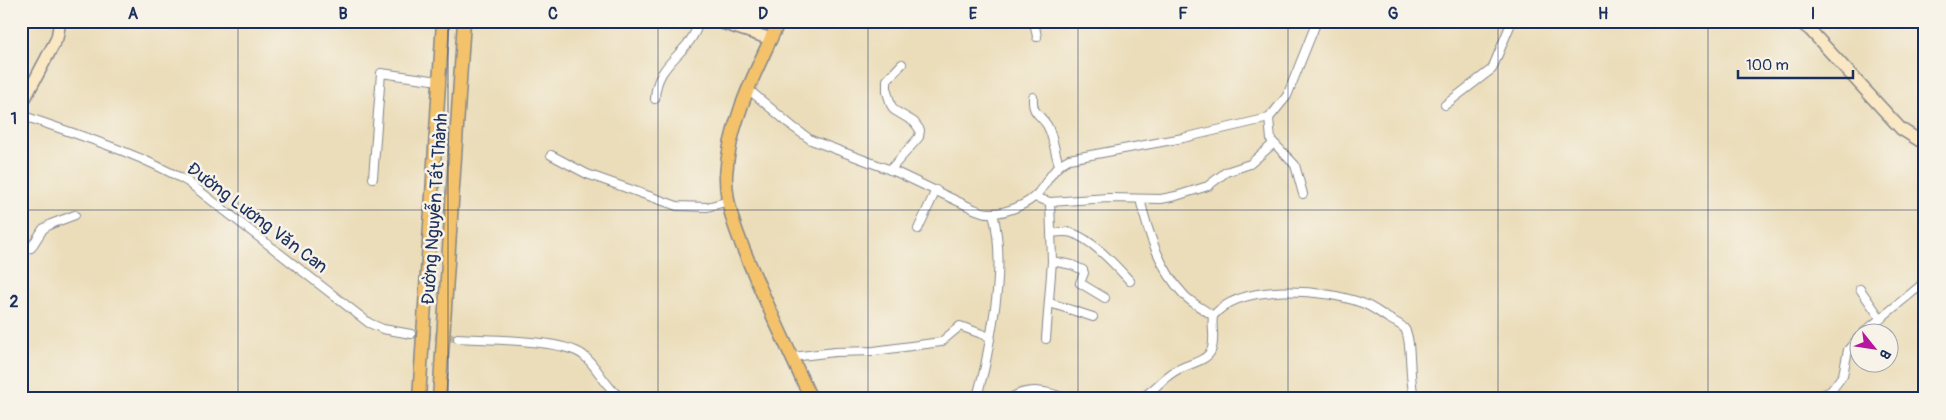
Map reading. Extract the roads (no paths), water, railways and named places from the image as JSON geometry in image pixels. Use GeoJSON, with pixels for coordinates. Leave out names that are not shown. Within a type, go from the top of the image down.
{"type":"FeatureCollection","features":[{"type":"Feature","properties":{"kind":"main road","name":"Đường Nguyễn Tất Thành"},"geometry":{"type":"LineString","coordinates":[[418,399],[442,21]]}},
{"type":"Feature","properties":{"kind":"main road","name":"Đường Nguyễn Tất Thành"},"geometry":{"type":"LineString","coordinates":[[439,399],[451,241],[464,21]]}},
{"type":"Feature","properties":{"kind":"main road"},"geometry":{"type":"LineString","coordinates":[[779,21],[748,89],[728,156],[726,177],[729,201],[743,248],[811,399]]}},
{"type":"Feature","properties":{"kind":"main road"},"geometry":{"type":"LineString","coordinates":[[428,240],[451,241]]}},
{"type":"Feature","properties":{"kind":"street"},"geometry":{"type":"LineString","coordinates":[[21,106],[57,38],[60,21]]}},
{"type":"Feature","properties":{"kind":"street"},"geometry":{"type":"LineString","coordinates":[[655,99],[655,86],[660,75],[692,38],[699,21]]}},
{"type":"Feature","properties":{"kind":"street"},"geometry":{"type":"LineString","coordinates":[[716,21],[771,39]]}},
{"type":"Feature","properties":{"kind":"street"},"geometry":{"type":"LineString","coordinates":[[1034,21],[1038,37]]}},
{"type":"Feature","properties":{"kind":"street"},"geometry":{"type":"LineString","coordinates":[[748,89],[792,127],[811,140],[890,170],[974,209],[993,213],[1023,204],[1034,196],[1059,164],[1069,159],[1183,138],[1269,118],[1287,96],[1317,21]]}},
{"type":"Feature","properties":{"kind":"street"},"geometry":{"type":"LineString","coordinates":[[1445,105],[1492,69],[1512,21]]}},
{"type":"Feature","properties":{"kind":"street"},"geometry":{"type":"LineString","coordinates":[[1798,21],[1814,26],[1901,129],[1925,144]]}},
{"type":"Feature","properties":{"kind":"street"},"geometry":{"type":"LineString","coordinates":[[890,170],[920,135],[920,130],[914,122],[894,110],[886,92],[887,80],[902,64]]}},
{"type":"Feature","properties":{"kind":"street"},"geometry":{"type":"LineString","coordinates":[[374,178],[381,73],[439,81]]}},
{"type":"Feature","properties":{"kind":"street"},"geometry":{"type":"LineString","coordinates":[[1033,97],[1034,111],[1049,130],[1059,164]]}},
{"type":"Feature","properties":{"kind":"street","name":"Đường Lương Văn Can"},"geometry":{"type":"LineString","coordinates":[[21,114],[164,168],[188,182],[369,323],[383,329],[411,334]]}},
{"type":"Feature","properties":{"kind":"street"},"geometry":{"type":"LineString","coordinates":[[1269,118],[1273,144],[1295,165],[1303,194]]}},
{"type":"Feature","properties":{"kind":"street"},"geometry":{"type":"LineString","coordinates":[[1034,196],[1050,202],[1108,198],[1160,199],[1196,191],[1208,186],[1226,172],[1250,164],[1273,144]]}},
{"type":"Feature","properties":{"kind":"street"},"geometry":{"type":"LineString","coordinates":[[552,155],[587,174],[677,206],[707,207],[729,201]]}},
{"type":"Feature","properties":{"kind":"street"},"geometry":{"type":"LineString","coordinates":[[918,229],[936,190]]}},
{"type":"Feature","properties":{"kind":"street"},"geometry":{"type":"LineString","coordinates":[[1140,199],[1154,248],[1173,280],[1186,297],[1213,316]]}},
{"type":"Feature","properties":{"kind":"street"},"geometry":{"type":"LineString","coordinates":[[1046,339],[1052,261],[1050,202]]}},
{"type":"Feature","properties":{"kind":"street"},"geometry":{"type":"LineString","coordinates":[[978,399],[997,294],[998,242],[993,213]]}},
{"type":"Feature","properties":{"kind":"street"},"geometry":{"type":"LineString","coordinates":[[21,250],[31,248],[43,229],[75,215]]}},
{"type":"Feature","properties":{"kind":"street"},"geometry":{"type":"LineString","coordinates":[[1052,234],[1071,233],[1081,238],[1114,264],[1130,282]]}},
{"type":"Feature","properties":{"kind":"street"},"geometry":{"type":"LineString","coordinates":[[1052,261],[1072,265],[1083,270],[1084,273],[1080,283],[1106,298]]}},
{"type":"Feature","properties":{"kind":"street"},"geometry":{"type":"LineString","coordinates":[[1877,322],[1922,283],[1925,297]]}},
{"type":"Feature","properties":{"kind":"street"},"geometry":{"type":"LineString","coordinates":[[1860,289],[1881,319]]}},
{"type":"Feature","properties":{"kind":"street"},"geometry":{"type":"LineString","coordinates":[[1213,316],[1238,299],[1276,292],[1310,292],[1364,303],[1406,330],[1411,384],[1415,399]]}},
{"type":"Feature","properties":{"kind":"street"},"geometry":{"type":"LineString","coordinates":[[1050,303],[1094,317]]}},
{"type":"Feature","properties":{"kind":"street"},"geometry":{"type":"LineString","coordinates":[[1140,399],[1149,394],[1176,371],[1207,357],[1214,340],[1213,316]]}},
{"type":"Feature","properties":{"kind":"street"},"geometry":{"type":"LineString","coordinates":[[792,357],[835,352],[874,351],[941,342],[960,326],[990,337]]}},
{"type":"Feature","properties":{"kind":"street"},"geometry":{"type":"LineString","coordinates":[[458,338],[524,342],[558,346],[577,351],[589,361],[613,391],[625,399]]}},
{"type":"Feature","properties":{"kind":"street"},"geometry":{"type":"LineString","coordinates":[[1812,399],[1831,391],[1842,376],[1848,350]]}},
{"type":"Feature","properties":{"kind":"street"},"geometry":{"type":"LineString","coordinates":[[1009,399],[1018,393],[1037,391],[1059,395],[1066,399]]}},
{"type":"Feature","properties":{"kind":"tunnel"},"geometry":{"type":"LineString","coordinates":[[411,334],[458,338]]}}]}
